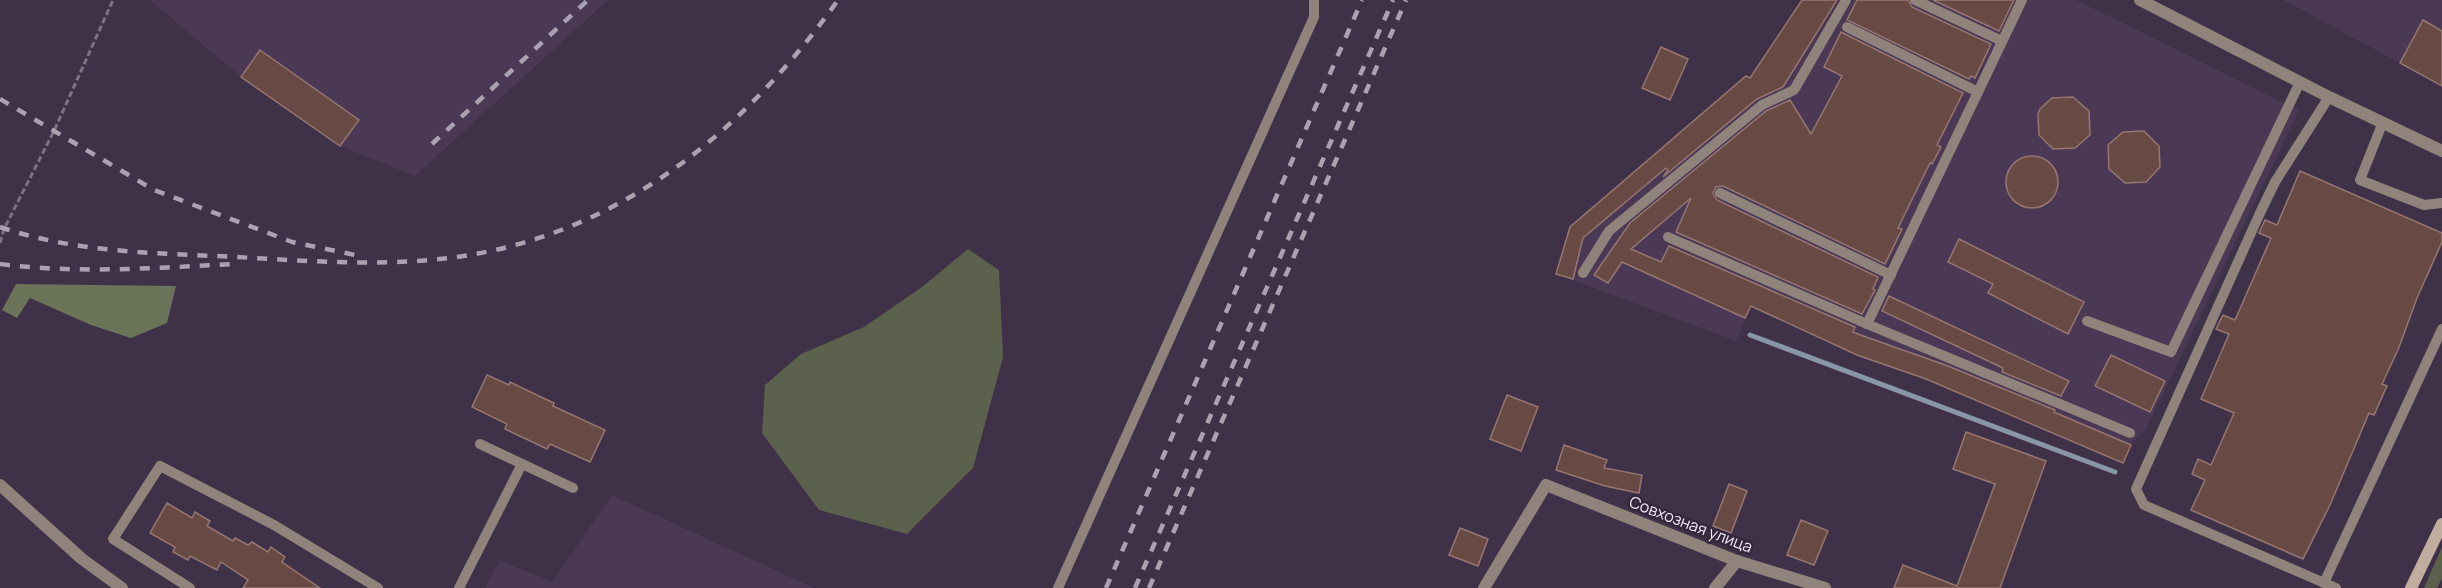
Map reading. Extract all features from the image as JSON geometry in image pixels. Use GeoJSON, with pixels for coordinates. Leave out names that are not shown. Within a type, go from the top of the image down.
{"type":"FeatureCollection","features":[{"type":"Feature","properties":{"kind":"main road"},"geometry":{"type":"LineString","coordinates":[[2411,588],[2442,524]]}},
{"type":"Feature","properties":{"kind":"street"},"geometry":{"type":"LineString","coordinates":[[2140,0],[2329,98],[2442,151]]}},
{"type":"Feature","properties":{"kind":"street"},"geometry":{"type":"LineString","coordinates":[[0,485],[82,559],[122,588]]}},
{"type":"Feature","properties":{"kind":"street","name":"Совхозная улица"},"geometry":{"type":"LineString","coordinates":[[1484,588],[1546,485],[1737,561],[1825,588]]}},
{"type":"Feature","properties":{"kind":"street"},"geometry":{"type":"LineString","coordinates":[[1715,588],[1737,561]]}},
{"type":"Feature","properties":{"kind":"lane"},"geometry":{"type":"LineString","coordinates":[[1058,588],[1314,17],[1314,0]]}},
{"type":"Feature","properties":{"kind":"lane"},"geometry":{"type":"LineString","coordinates":[[1583,273],[1609,231],[1762,105],[1794,90],[1846,0]]}},
{"type":"Feature","properties":{"kind":"lane"},"geometry":{"type":"LineString","coordinates":[[1915,0],[2002,41]]}},
{"type":"Feature","properties":{"kind":"lane"},"geometry":{"type":"LineString","coordinates":[[1867,324],[2022,0]]}},
{"type":"Feature","properties":{"kind":"lane"},"geometry":{"type":"LineString","coordinates":[[1847,27],[1978,92]]}},
{"type":"Feature","properties":{"kind":"lane"},"geometry":{"type":"LineString","coordinates":[[2087,321],[2171,352],[2300,82]]}},
{"type":"Feature","properties":{"kind":"lane"},"geometry":{"type":"LineString","coordinates":[[2329,98],[2275,182],[2136,489],[2144,504],[2336,588]]}},
{"type":"Feature","properties":{"kind":"lane"},"geometry":{"type":"LineString","coordinates":[[2383,122],[2360,180],[2424,206],[2442,203]]}},
{"type":"Feature","properties":{"kind":"lane"},"geometry":{"type":"LineString","coordinates":[[1720,193],[1891,275]]}},
{"type":"Feature","properties":{"kind":"lane"},"geometry":{"type":"LineString","coordinates":[[1668,237],[1867,324],[2130,433]]}},
{"type":"Feature","properties":{"kind":"lane"},"geometry":{"type":"LineString","coordinates":[[2324,583],[2442,329]]}},
{"type":"Feature","properties":{"kind":"lane"},"geometry":{"type":"LineString","coordinates":[[480,444],[573,488]]}},
{"type":"Feature","properties":{"kind":"lane"},"geometry":{"type":"LineString","coordinates":[[459,588],[522,464]]}},
{"type":"Feature","properties":{"kind":"lane"},"geometry":{"type":"LineString","coordinates":[[190,588],[113,539],[160,466],[274,525],[378,588]]}},
{"type":"Feature","properties":{"kind":"path"},"geometry":{"type":"LineString","coordinates":[[0,243],[4,229],[54,131],[113,0]]}},
{"type":"Feature","properties":{"kind":"shaded area"},"geometry":{"type":"Polygon","coordinates":[[[150,0],[608,0],[415,176],[340,146],[241,77],[150,0]]]}},
{"type":"Feature","properties":{"kind":"shaded area"},"geometry":{"type":"Polygon","coordinates":[[[1839,0],[2076,0],[2299,110],[2147,427],[2131,445],[2123,463],[1926,379],[1857,355],[1751,307],[1736,341],[1556,274],[1570,227],[1746,76],[1775,95],[1839,0]]]}},
{"type":"Feature","properties":{"kind":"shaded area"},"geometry":{"type":"Polygon","coordinates":[[[2283,0],[2442,0],[2442,86],[2400,63],[2283,0]]]}},
{"type":"Feature","properties":{"kind":"shaded area"},"geometry":{"type":"Polygon","coordinates":[[[612,495],[814,588],[485,588],[499,560],[552,582],[612,495]]]}},
{"type":"Feature","properties":{"kind":"green space"},"geometry":{"type":"Polygon","coordinates":[[[968,249],[999,270],[1003,357],[973,468],[907,534],[819,510],[762,433],[765,385],[801,354],[864,327],[922,287],[968,249]]]}},
{"type":"Feature","properties":{"kind":"green space"},"geometry":{"type":"Polygon","coordinates":[[[16,284],[176,286],[167,323],[131,338],[91,325],[30,298],[17,318],[2,310],[16,284]]]}},
{"type":"Feature","properties":{"kind":"green space"},"geometry":{"type":"Polygon","coordinates":[[[2442,547],[2442,578],[2437,588],[2424,588],[2442,547]]]}},
{"type":"Feature","properties":{"kind":"building"},"geometry":{"type":"Polygon","coordinates":[[[1802,0],[1837,0],[1783,87],[1757,99],[1663,177],[1668,170],[1666,168],[1583,238],[1573,279],[1556,274],[1570,227],[1746,76],[1750,78],[1802,0]]]}},
{"type":"Feature","properties":{"kind":"building"},"geometry":{"type":"Polygon","coordinates":[[[1857,0],[1908,0],[1912,7],[1991,44],[1975,78],[1971,76],[1969,79],[1847,20],[1857,0]]]}},
{"type":"Feature","properties":{"kind":"building"},"geometry":{"type":"Polygon","coordinates":[[[1933,0],[2014,0],[1999,31],[1933,0]]]}},
{"type":"Feature","properties":{"kind":"building"},"geometry":{"type":"Polygon","coordinates":[[[2423,20],[2442,31],[2442,86],[2400,63],[2423,20]]]}},
{"type":"Feature","properties":{"kind":"building"},"geometry":{"type":"Polygon","coordinates":[[[1841,32],[1963,93],[1937,145],[1941,147],[1932,164],[1930,163],[1898,228],[1902,229],[1885,264],[1723,186],[1716,187],[1713,193],[1717,200],[1878,277],[1873,289],[1875,290],[1862,314],[1676,232],[1691,198],[1631,249],[1661,262],[1669,246],[1855,327],[1853,332],[1948,366],[2055,410],[2054,412],[2131,445],[2123,463],[1926,379],[1857,355],[1751,306],[1745,318],[1622,262],[1608,283],[1594,275],[1630,223],[1766,111],[1790,100],[1811,134],[1842,76],[1824,67],[1841,32]]]}},
{"type":"Feature","properties":{"kind":"building"},"geometry":{"type":"Polygon","coordinates":[[[1661,47],[1688,59],[1670,100],[1642,88],[1661,47]]]}},
{"type":"Feature","properties":{"kind":"building"},"geometry":{"type":"Polygon","coordinates":[[[260,50],[359,120],[340,146],[241,77],[260,50]]]}},
{"type":"Feature","properties":{"kind":"building"},"geometry":{"type":"Polygon","coordinates":[[[2073,97],[2089,111],[2090,135],[2075,148],[2053,149],[2039,135],[2038,114],[2052,98],[2073,97]]]}},
{"type":"Feature","properties":{"kind":"building"},"geometry":{"type":"Polygon","coordinates":[[[2144,131],[2159,146],[2160,167],[2146,182],[2125,183],[2109,169],[2108,145],[2123,132],[2144,131]]]}},
{"type":"Feature","properties":{"kind":"building"},"geometry":{"type":"Polygon","coordinates":[[[2027,156],[2037,156],[2051,163],[2058,182],[2051,201],[2037,208],[2027,208],[2017,204],[2010,197],[2006,187],[2006,177],[2010,167],[2017,160],[2027,156]]]}},
{"type":"Feature","properties":{"kind":"building"},"geometry":{"type":"Polygon","coordinates":[[[2300,171],[2442,233],[2442,242],[2382,384],[2387,386],[2374,415],[2369,413],[2330,505],[2303,559],[2191,510],[2205,480],[2192,474],[2198,459],[2211,465],[2234,413],[2201,399],[2229,334],[2216,329],[2223,315],[2235,320],[2271,238],[2259,233],[2265,220],[2277,225],[2300,171]]]}},
{"type":"Feature","properties":{"kind":"building"},"geometry":{"type":"Polygon","coordinates":[[[1959,239],[2084,302],[2068,334],[1988,293],[1993,284],[1948,262],[1959,239]]]}},
{"type":"Feature","properties":{"kind":"building"},"geometry":{"type":"Polygon","coordinates":[[[1889,296],[2069,381],[2061,396],[2002,372],[2003,368],[1882,311],[1889,296]]]}},
{"type":"Feature","properties":{"kind":"building"},"geometry":{"type":"Polygon","coordinates":[[[2111,355],[2165,381],[2150,412],[2095,386],[2111,355]]]}},
{"type":"Feature","properties":{"kind":"building"},"geometry":{"type":"Polygon","coordinates":[[[487,375],[509,385],[510,382],[554,403],[553,406],[605,430],[590,462],[550,444],[547,449],[505,429],[507,424],[472,407],[487,375]]]}},
{"type":"Feature","properties":{"kind":"building"},"geometry":{"type":"Polygon","coordinates":[[[1507,395],[1538,407],[1521,451],[1490,439],[1507,395]]]}},
{"type":"Feature","properties":{"kind":"building"},"geometry":{"type":"Polygon","coordinates":[[[1966,432],[2046,461],[2000,588],[1894,588],[1903,565],[1957,586],[1995,484],[1953,469],[1966,432]]]}},
{"type":"Feature","properties":{"kind":"building"},"geometry":{"type":"Polygon","coordinates":[[[1564,445],[1607,460],[1604,468],[1642,475],[1639,493],[1605,486],[1556,470],[1564,445]]]}},
{"type":"Feature","properties":{"kind":"building"},"geometry":{"type":"Polygon","coordinates":[[[1729,484],[1747,491],[1731,533],[1713,526],[1729,484]]]}},
{"type":"Feature","properties":{"kind":"building"},"geometry":{"type":"Polygon","coordinates":[[[167,503],[192,518],[195,512],[210,521],[207,526],[233,541],[235,538],[248,545],[252,542],[268,552],[271,547],[285,557],[282,562],[320,588],[243,588],[248,580],[221,562],[217,570],[190,556],[188,560],[173,552],[175,547],[150,533],[167,503]]]}},
{"type":"Feature","properties":{"kind":"building"},"geometry":{"type":"Polygon","coordinates":[[[1801,520],[1828,531],[1814,565],[1787,555],[1801,520]]]}},
{"type":"Feature","properties":{"kind":"building"},"geometry":{"type":"Polygon","coordinates":[[[1460,528],[1488,539],[1478,566],[1449,555],[1460,528]]]}},
{"type":"Feature","properties":{"kind":"waterway"},"geometry":{"type":"LineString","coordinates":[[1750,335],[2115,472]]}},
{"type":"Feature","properties":{"kind":"railway"},"geometry":{"type":"LineString","coordinates":[[432,144],[588,0]]}},
{"type":"Feature","properties":{"kind":"railway"},"geometry":{"type":"LineString","coordinates":[[0,227],[29,236],[87,247],[319,261],[430,260],[516,245],[572,226],[625,200],[674,169],[720,133],[762,92],[802,48],[838,0]]}},
{"type":"Feature","properties":{"kind":"railway"},"geometry":{"type":"LineString","coordinates":[[1106,588],[1362,0]]}},
{"type":"Feature","properties":{"kind":"railway"},"geometry":{"type":"LineString","coordinates":[[1135,588],[1393,0]]}},
{"type":"Feature","properties":{"kind":"railway"},"geometry":{"type":"LineString","coordinates":[[1149,588],[1406,0]]}},
{"type":"Feature","properties":{"kind":"railway"},"geometry":{"type":"LineString","coordinates":[[0,99],[154,190],[292,242],[360,256]]}},
{"type":"Feature","properties":{"kind":"railway"},"geometry":{"type":"LineString","coordinates":[[0,264],[58,269],[234,264]]}}]}
